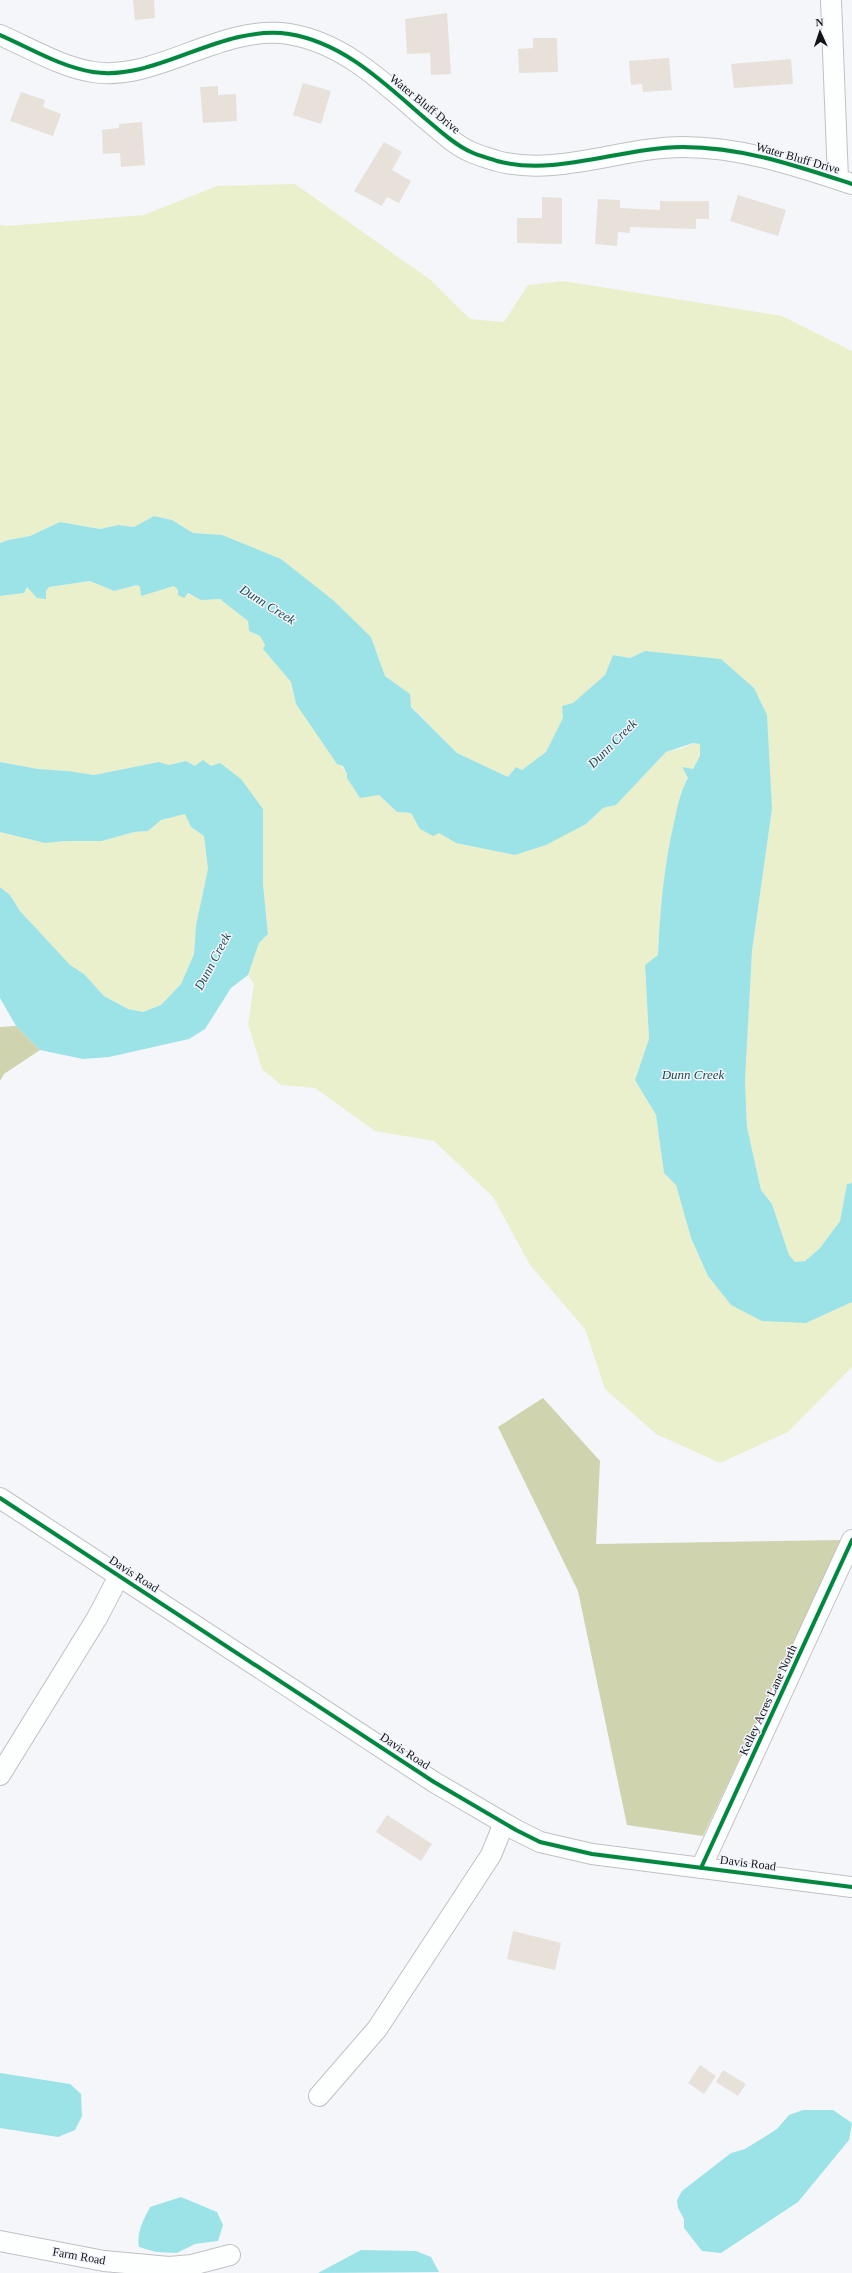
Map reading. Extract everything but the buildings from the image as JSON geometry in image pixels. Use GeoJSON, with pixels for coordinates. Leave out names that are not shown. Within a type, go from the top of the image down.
{"type":"FeatureCollection","features":[{"type":"Feature","properties":{"kind":"street"},"geometry":{"type":"LineString","coordinates":[[831,0],[845,181]]}},
{"type":"Feature","properties":{"kind":"street","name":"Water Bluff Drive"},"geometry":{"type":"LineString","coordinates":[[0,35],[67,65],[94,72],[124,72],[157,64],[219,42],[266,33],[289,34],[315,41],[342,52],[365,68],[446,136],[470,152],[500,161],[532,166],[632,151],[681,147],[720,149],[762,156],[845,181]]}},
{"type":"Feature","properties":{"kind":"street","name":"Davis Road"},"geometry":{"type":"LineString","coordinates":[[0,1498],[434,1782],[504,1824],[540,1842],[566,1849],[701,1868],[852,1886]]}},
{"type":"Feature","properties":{"kind":"street","name":"Kelley Acres Lane North"},"geometry":{"type":"LineString","coordinates":[[701,1868],[852,1540]]}},
{"type":"Feature","properties":{"kind":"street"},"geometry":{"type":"LineString","coordinates":[[0,1775],[97,1618],[119,1576]]}},
{"type":"Feature","properties":{"kind":"street"},"geometry":{"type":"LineString","coordinates":[[319,2096],[377,2029],[491,1855],[504,1824]]}},
{"type":"Feature","properties":{"kind":"street","name":"Farm Road"},"geometry":{"type":"LineString","coordinates":[[0,2241],[104,2261],[169,2267],[192,2265],[230,2255]]}},
{"type":"Feature","properties":{"kind":"green space"},"geometry":{"type":"Polygon","coordinates":[[[295,184],[432,281],[470,319],[504,322],[528,285],[563,281],[782,316],[852,351],[852,1183],[847,1184],[840,1221],[820,1248],[805,1261],[795,1262],[789,1255],[772,1204],[761,1190],[747,1127],[745,1081],[752,951],[772,809],[645,651],[630,658],[613,655],[605,675],[573,703],[546,752],[522,770],[516,767],[508,777],[457,753],[411,706],[409,694],[385,676],[371,637],[222,535],[193,533],[172,520],[154,516],[134,527],[118,525],[100,529],[60,522],[30,536],[0,543],[0,225],[7,226],[144,215],[217,186],[295,184]]]}},
{"type":"Feature","properties":{"kind":"green space"},"geometry":{"type":"Polygon","coordinates":[[[90,581],[114,591],[137,585],[140,587],[141,595],[174,586],[190,595],[208,599],[220,599],[248,621],[249,631],[260,636],[265,645],[263,649],[291,682],[296,704],[347,774],[379,795],[397,812],[411,813],[420,829],[439,833],[456,843],[515,855],[586,824],[603,808],[616,805],[666,752],[683,748],[693,743],[700,744],[700,756],[693,769],[682,768],[688,777],[683,787],[679,802],[665,869],[658,956],[645,965],[649,1039],[635,1080],[656,1115],[664,1173],[676,1185],[691,1238],[708,1276],[731,1305],[806,1323],[852,1302],[852,1367],[788,1432],[720,1463],[656,1434],[605,1389],[585,1329],[530,1265],[493,1197],[434,1141],[375,1131],[315,1088],[281,1085],[262,1069],[248,1024],[254,984],[248,975],[259,943],[268,934],[263,884],[211,766],[195,766],[186,761],[169,765],[159,762],[94,775],[68,771],[38,769],[0,762],[0,596],[24,593],[27,586],[46,598],[46,591],[48,587],[90,581]]]}},
{"type":"Feature","properties":{"kind":"green space"},"geometry":{"type":"Polygon","coordinates":[[[185,813],[191,827],[204,836],[208,869],[196,925],[194,953],[181,984],[161,1005],[143,1012],[128,1009],[104,996],[84,974],[70,966],[20,911],[10,895],[0,887],[0,832],[45,843],[66,841],[102,841],[134,832],[148,831],[161,820],[185,813]]]}},
{"type":"Feature","properties":{"kind":"green space"},"geometry":{"type":"Polygon","coordinates":[[[16,1026],[40,1050],[4,1074],[0,1081],[0,1027],[16,1026]]]}},
{"type":"Feature","properties":{"kind":"green space"},"geometry":{"type":"Polygon","coordinates":[[[543,1398],[600,1461],[596,1544],[842,1540],[703,1836],[627,1825],[578,1591],[498,1427],[543,1398]]]}},
{"type":"Feature","properties":{"kind":"water","name":"Dunn Creek"},"geometry":{"type":"Polygon","coordinates":[[[154,516],[172,520],[193,533],[222,535],[281,559],[334,601],[371,637],[385,676],[410,694],[411,707],[457,753],[508,777],[516,767],[522,770],[546,752],[563,718],[562,706],[573,703],[605,675],[613,655],[630,658],[645,651],[721,659],[754,688],[767,715],[772,809],[752,951],[745,1081],[747,1127],[761,1190],[772,1204],[789,1255],[795,1262],[805,1261],[820,1248],[840,1221],[847,1184],[852,1183],[852,1302],[806,1323],[762,1321],[731,1305],[708,1276],[691,1238],[676,1185],[664,1173],[656,1115],[635,1080],[649,1039],[645,965],[658,955],[665,869],[679,802],[683,787],[688,778],[682,767],[693,769],[700,756],[700,744],[693,743],[666,752],[616,805],[603,808],[586,824],[546,845],[515,855],[456,843],[439,833],[433,836],[420,829],[411,813],[397,812],[379,795],[360,798],[347,778],[347,774],[343,766],[337,764],[296,704],[291,682],[263,649],[265,645],[260,636],[249,631],[248,621],[220,599],[201,600],[188,593],[184,598],[178,595],[178,590],[174,586],[141,596],[140,587],[137,585],[114,591],[90,581],[49,587],[46,591],[46,599],[37,598],[27,587],[24,593],[0,596],[0,543],[30,536],[60,522],[100,529],[118,525],[134,527],[154,516]]]}},
{"type":"Feature","properties":{"kind":"water","name":"Dunn Creek"},"geometry":{"type":"Polygon","coordinates":[[[203,760],[211,766],[220,763],[241,779],[263,809],[263,884],[268,934],[259,943],[248,975],[231,988],[205,1029],[189,1039],[109,1057],[83,1059],[40,1050],[16,1026],[0,998],[0,887],[10,895],[20,911],[70,965],[84,974],[104,996],[128,1009],[143,1012],[161,1005],[181,984],[194,954],[196,925],[208,869],[204,836],[191,827],[185,814],[161,820],[148,831],[134,832],[102,841],[66,841],[45,843],[0,832],[0,762],[38,769],[68,771],[94,775],[159,762],[169,765],[186,761],[195,766],[203,760]]]}},
{"type":"Feature","properties":{"kind":"water"},"geometry":{"type":"Polygon","coordinates":[[[0,2073],[70,2084],[81,2094],[82,2116],[75,2130],[58,2137],[0,2128],[0,2073]]]}},
{"type":"Feature","properties":{"kind":"water"},"geometry":{"type":"Polygon","coordinates":[[[803,2110],[833,2110],[852,2123],[849,2140],[798,2202],[721,2253],[702,2251],[684,2228],[684,2219],[678,2208],[677,2200],[682,2191],[731,2153],[745,2149],[777,2129],[789,2115],[803,2110]]]}},
{"type":"Feature","properties":{"kind":"water"},"geometry":{"type":"Polygon","coordinates":[[[181,2197],[217,2212],[223,2225],[218,2241],[195,2244],[177,2253],[156,2252],[139,2247],[138,2242],[140,2231],[150,2207],[181,2197]]]}},
{"type":"Feature","properties":{"kind":"water"},"geometry":{"type":"Polygon","coordinates":[[[361,2250],[416,2251],[431,2257],[439,2272],[318,2273],[361,2250]]]}},
{"type":"Feature","properties":{"kind":"cycle path"},"geometry":{"type":"LineString","coordinates":[[0,35],[57,62],[81,70],[117,73],[141,69],[165,62],[238,37],[263,33],[289,34],[328,46],[346,56],[364,67],[453,142],[474,153],[497,161],[519,165],[542,166],[566,164],[660,148],[705,148],[727,150],[790,164],[852,184]]}},
{"type":"Feature","properties":{"kind":"cycle path"},"geometry":{"type":"LineString","coordinates":[[0,1498],[434,1782],[516,1830],[540,1842],[592,1854],[852,1887]]}},
{"type":"Feature","properties":{"kind":"cycle path"},"geometry":{"type":"LineString","coordinates":[[701,1868],[852,1540]]}}]}
